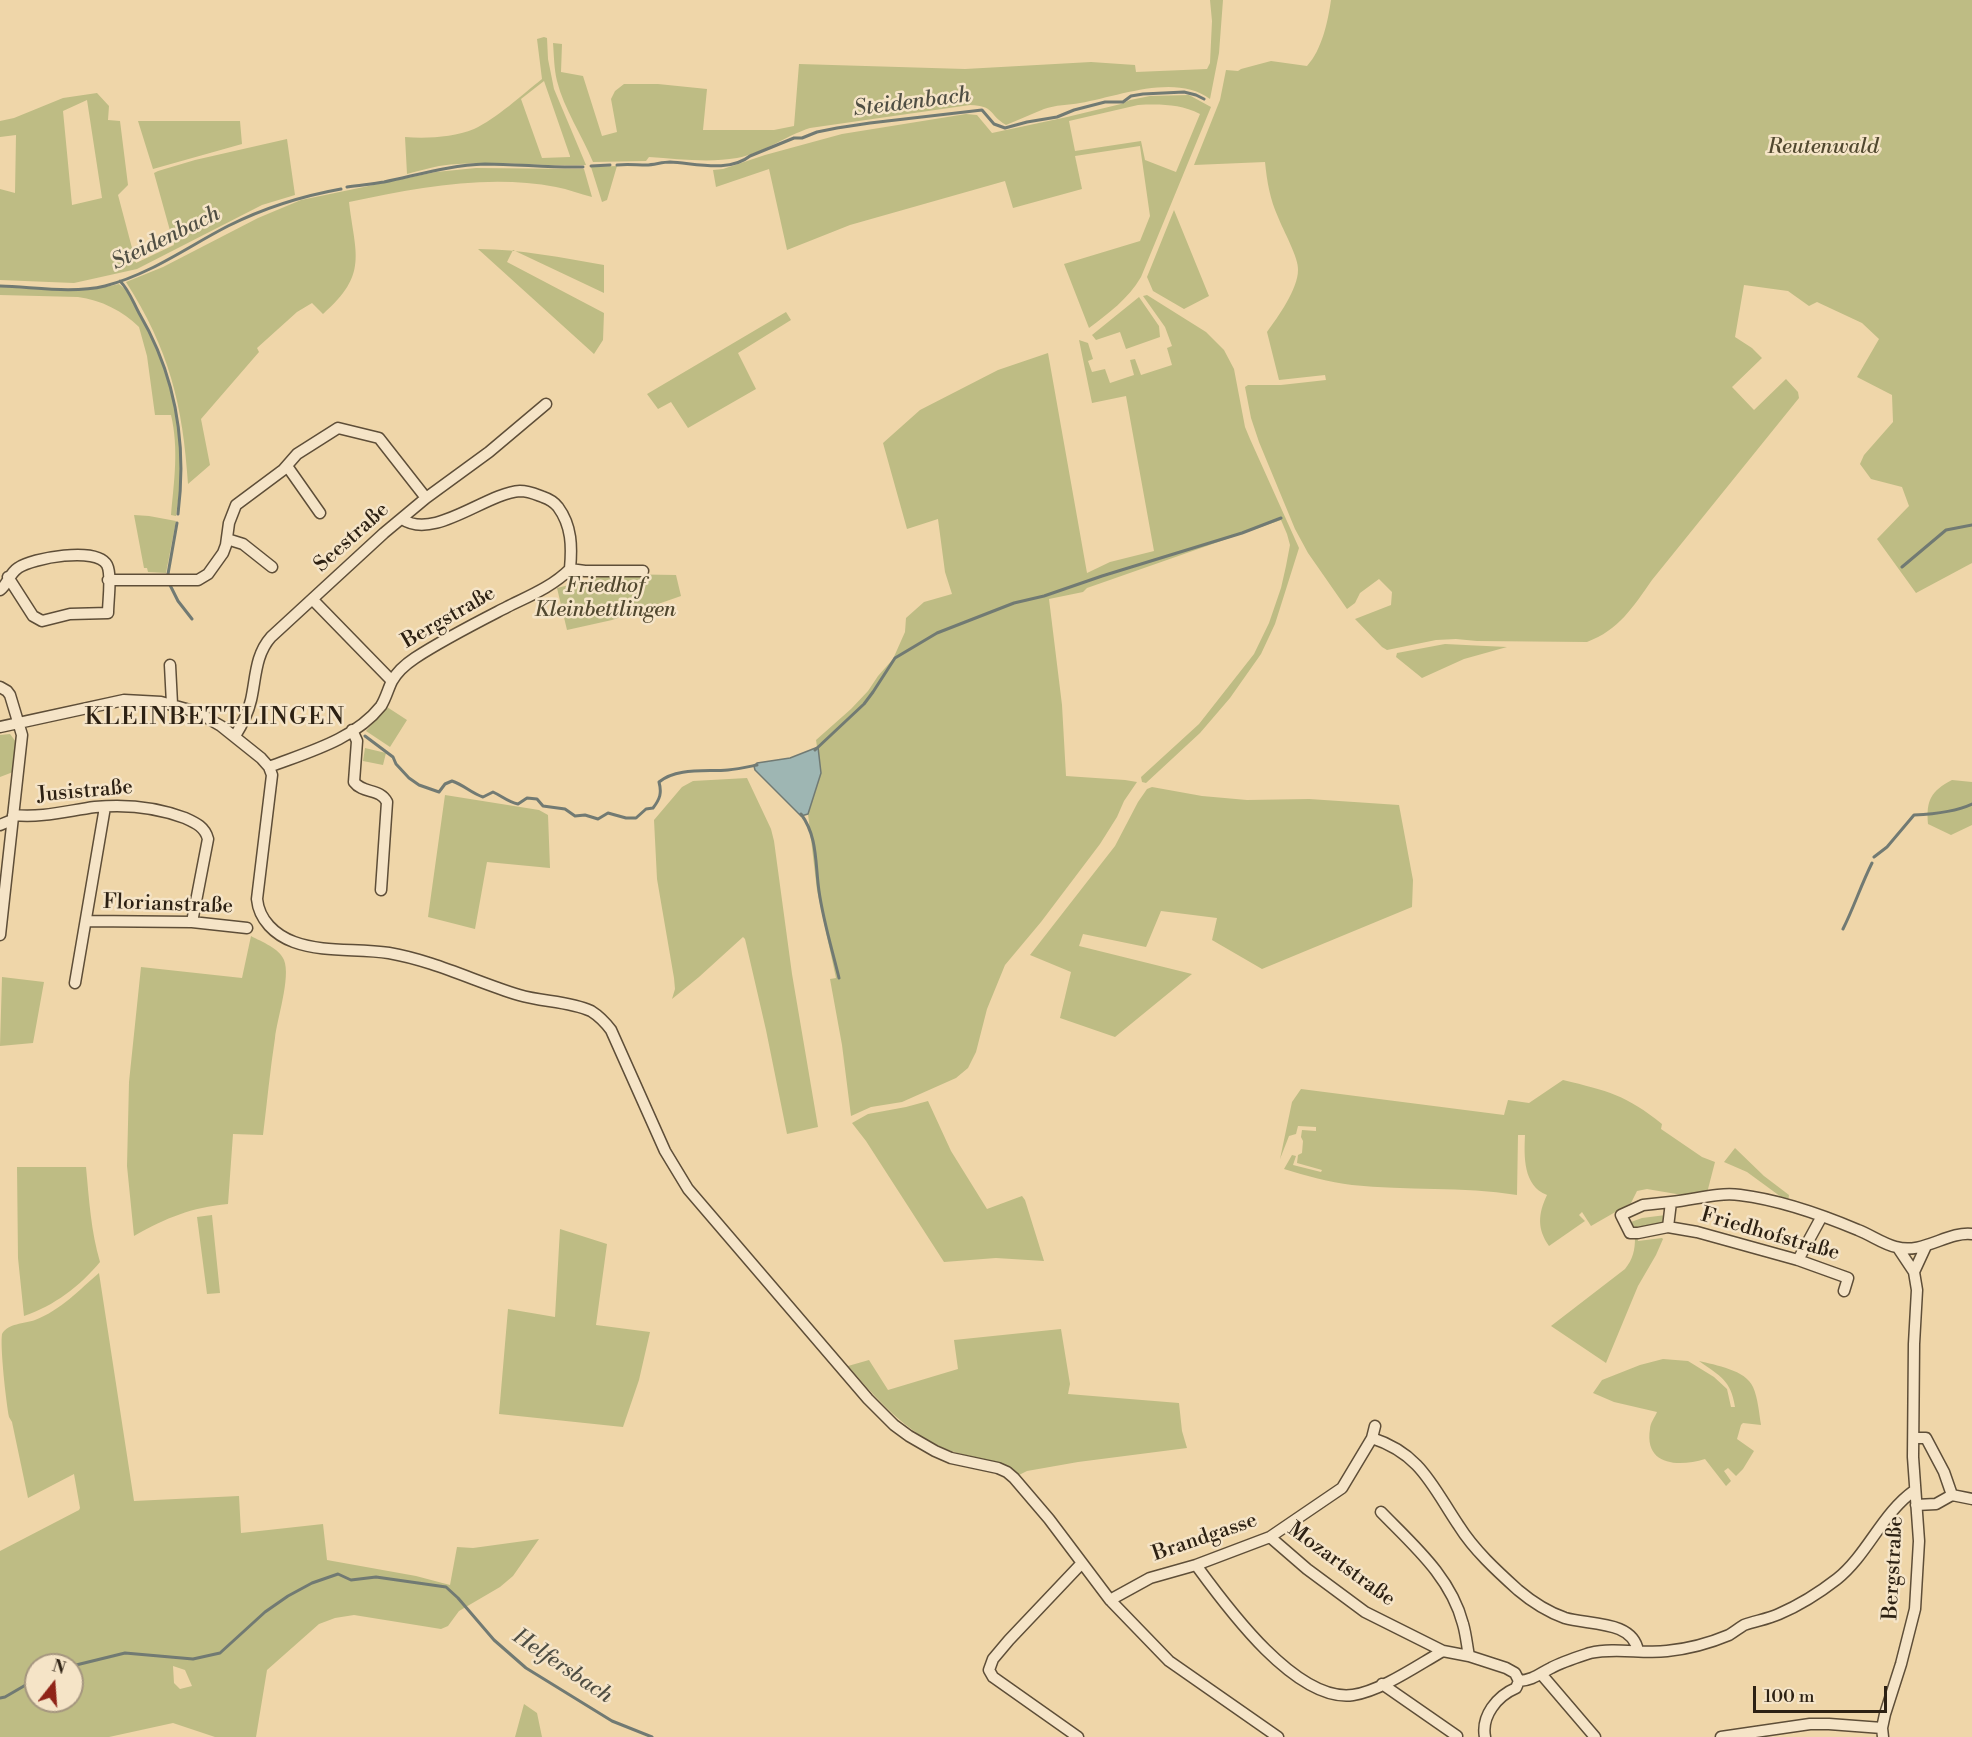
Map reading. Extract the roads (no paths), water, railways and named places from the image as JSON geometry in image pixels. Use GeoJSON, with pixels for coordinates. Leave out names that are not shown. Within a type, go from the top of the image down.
{"type":"FeatureCollection","features":[{"type":"Feature","properties":{"kind":"street","name":"Seestraße"},"geometry":{"type":"LineString","coordinates":[[235,736],[248,713],[259,659],[265,644],[359,556],[426,498],[489,452],[546,404]]}},
{"type":"Feature","properties":{"kind":"street"},"geometry":{"type":"LineString","coordinates":[[108,579],[198,580],[204,578],[223,554],[229,523],[236,505],[287,466],[297,454],[335,429],[341,428],[379,438],[426,498]]}},
{"type":"Feature","properties":{"kind":"street"},"geometry":{"type":"LineString","coordinates":[[287,466],[320,513]]}},
{"type":"Feature","properties":{"kind":"street"},"geometry":{"type":"LineString","coordinates":[[402,519],[407,522],[438,523],[506,494],[519,491],[535,493],[556,505],[568,525],[571,539],[570,569],[643,572]]}},
{"type":"Feature","properties":{"kind":"street"},"geometry":{"type":"LineString","coordinates":[[415,508],[425,524]]}},
{"type":"Feature","properties":{"kind":"street"},"geometry":{"type":"LineString","coordinates":[[227,538],[243,544],[272,567]]}},
{"type":"Feature","properties":{"kind":"street"},"geometry":{"type":"LineString","coordinates":[[0,590],[5,585],[9,577],[15,570],[32,562],[53,557],[85,555],[102,559],[107,565],[108,613],[70,614],[42,621],[33,616],[9,577]]}},
{"type":"Feature","properties":{"kind":"street","name":"Bergstraße"},"geometry":{"type":"LineString","coordinates":[[269,767],[328,745],[352,730],[380,706],[398,672],[427,650],[555,583],[570,569]]}},
{"type":"Feature","properties":{"kind":"street"},"geometry":{"type":"LineString","coordinates":[[313,600],[392,681]]}},
{"type":"Feature","properties":{"kind":"street"},"geometry":{"type":"LineString","coordinates":[[170,665],[172,704]]}},
{"type":"Feature","properties":{"kind":"street"},"geometry":{"type":"LineString","coordinates":[[0,687],[10,695],[22,735],[0,935]]}},
{"type":"Feature","properties":{"kind":"street"},"geometry":{"type":"LineString","coordinates":[[0,727],[124,700],[150,700],[172,704],[209,718],[252,749],[269,767],[272,775],[257,891],[258,907],[265,921],[277,933],[303,945],[378,952],[413,958],[520,995],[590,1011],[601,1018],[611,1029],[665,1151],[688,1189],[868,1399],[894,1425],[935,1451],[951,1458],[1007,1472],[1049,1519],[1110,1600],[1169,1661],[1278,1737]]}},
{"type":"Feature","properties":{"kind":"street"},"geometry":{"type":"LineString","coordinates":[[352,730],[357,741],[354,782],[361,788],[380,794],[387,802],[381,890]]}},
{"type":"Feature","properties":{"kind":"street","name":"Jusistraße"},"geometry":{"type":"LineString","coordinates":[[12,817],[37,817],[105,807],[148,808],[178,816],[203,828],[208,839],[192,922]]}},
{"type":"Feature","properties":{"kind":"street","name":"Florianstraße"},"geometry":{"type":"LineString","coordinates":[[75,982],[105,807]]}},
{"type":"Feature","properties":{"kind":"street"},"geometry":{"type":"LineString","coordinates":[[0,825],[12,817]]}},
{"type":"Feature","properties":{"kind":"street","name":"Florianstraße"},"geometry":{"type":"LineString","coordinates":[[87,921],[192,922],[247,928]]}},
{"type":"Feature","properties":{"kind":"street","name":"Friedhofstraße"},"geometry":{"type":"LineString","coordinates":[[1845,1291],[1848,1278],[1798,1260],[1697,1232],[1668,1227],[1630,1233],[1621,1215],[1643,1205],[1709,1196],[1738,1195],[1787,1204],[1898,1248],[1926,1246],[1952,1237],[1972,1234]]}},
{"type":"Feature","properties":{"kind":"street","name":"Friedhofstraße"},"geometry":{"type":"LineString","coordinates":[[1668,1227],[1671,1202]]}},
{"type":"Feature","properties":{"kind":"street"},"geometry":{"type":"LineString","coordinates":[[1798,1260],[1822,1216]]}},
{"type":"Feature","properties":{"kind":"street","name":"Bergstraße"},"geometry":{"type":"LineString","coordinates":[[1914,1272],[1926,1246]]}},
{"type":"Feature","properties":{"kind":"street","name":"Bergstraße"},"geometry":{"type":"LineString","coordinates":[[1883,1732],[1915,1609],[1919,1541],[1914,1438],[1914,1344],[1917,1290],[1914,1272],[1898,1248]]}},
{"type":"Feature","properties":{"kind":"street","name":"Brandgasse"},"geometry":{"type":"LineString","coordinates":[[1110,1600],[1150,1578],[1196,1565],[1270,1537],[1342,1488],[1372,1438],[1375,1426]]}},
{"type":"Feature","properties":{"kind":"street"},"geometry":{"type":"LineString","coordinates":[[1372,1438],[1386,1442],[1408,1456],[1436,1489],[1460,1528],[1489,1562],[1519,1591],[1542,1607],[1565,1618],[1617,1628],[1626,1632],[1633,1636],[1638,1651]]}},
{"type":"Feature","properties":{"kind":"street"},"geometry":{"type":"LineString","coordinates":[[1914,1438],[1926,1438],[1944,1472],[1952,1495],[1972,1499]]}},
{"type":"Feature","properties":{"kind":"street"},"geometry":{"type":"LineString","coordinates":[[1485,1737],[1484,1720],[1489,1710],[1510,1690],[1516,1688],[1519,1681],[1529,1681],[1551,1668],[1591,1653],[1669,1651],[1694,1646],[1731,1634],[1744,1626],[1777,1615],[1804,1602],[1838,1578],[1856,1561],[1889,1516],[1905,1497],[1915,1490]]}},
{"type":"Feature","properties":{"kind":"street","name":"Bergstraße"},"geometry":{"type":"LineString","coordinates":[[1916,1506],[1936,1504],[1952,1495]]}},
{"type":"Feature","properties":{"kind":"street"},"geometry":{"type":"LineString","coordinates":[[1381,1512],[1430,1562],[1448,1588],[1463,1623],[1469,1656]]}},
{"type":"Feature","properties":{"kind":"street","name":"Mozartstraße"},"geometry":{"type":"LineString","coordinates":[[1270,1537],[1307,1569],[1365,1612],[1443,1651],[1469,1656],[1506,1668],[1515,1673],[1519,1681]]}},
{"type":"Feature","properties":{"kind":"street"},"geometry":{"type":"LineString","coordinates":[[1078,1737],[993,1677],[989,1670],[993,1659],[1009,1640],[1082,1563]]}},
{"type":"Feature","properties":{"kind":"street"},"geometry":{"type":"LineString","coordinates":[[1196,1565],[1235,1618],[1285,1666],[1308,1685],[1330,1693],[1350,1695],[1368,1692],[1443,1651]]}},
{"type":"Feature","properties":{"kind":"street"},"geometry":{"type":"LineString","coordinates":[[1542,1675],[1594,1737]]}},
{"type":"Feature","properties":{"kind":"street"},"geometry":{"type":"LineString","coordinates":[[1382,1684],[1457,1736]]}},
{"type":"Feature","properties":{"kind":"street"},"geometry":{"type":"LineString","coordinates":[[1721,1737],[1810,1724],[1829,1724],[1883,1732]]}},
{"type":"Feature","properties":{"kind":"water"},"geometry":{"type":"Polygon","coordinates":[[[818,747],[821,773],[808,814],[801,816],[755,770],[754,766],[757,763],[790,758],[818,747]]]}},
{"type":"Feature","properties":{"kind":"waterway","name":"Steidenbach"},"geometry":{"type":"LineString","coordinates":[[617,165],[649,165],[670,162],[722,166],[742,161],[794,138],[802,138],[817,132],[870,123],[982,110],[994,124],[1005,128],[1057,117],[1105,102],[1123,102],[1131,96],[1143,94],[1184,92],[1204,99]]}},
{"type":"Feature","properties":{"kind":"waterway","name":"Steidenbach"},"geometry":{"type":"LineString","coordinates":[[347,187],[472,165],[583,167]]}},
{"type":"Feature","properties":{"kind":"waterway","name":"Steidenbach"},"geometry":{"type":"LineString","coordinates":[[591,166],[610,165]]}},
{"type":"Feature","properties":{"kind":"waterway","name":"Steidenbach"},"geometry":{"type":"LineString","coordinates":[[0,286],[66,290],[105,286],[138,275],[228,226],[269,208],[341,189]]}},
{"type":"Feature","properties":{"kind":"waterway"},"geometry":{"type":"LineString","coordinates":[[120,281],[152,337],[162,361],[176,410],[181,461],[178,514]]}},
{"type":"Feature","properties":{"kind":"waterway"},"geometry":{"type":"LineString","coordinates":[[815,750],[864,704],[895,658],[937,633],[1014,603],[1044,596],[1242,533],[1281,518]]}},
{"type":"Feature","properties":{"kind":"waterway"},"geometry":{"type":"LineString","coordinates":[[168,574],[177,523]]}},
{"type":"Feature","properties":{"kind":"waterway"},"geometry":{"type":"LineString","coordinates":[[1902,567],[1946,530],[1972,525]]}},
{"type":"Feature","properties":{"kind":"waterway"},"geometry":{"type":"LineString","coordinates":[[169,583],[178,601],[192,619]]}},
{"type":"Feature","properties":{"kind":"waterway"},"geometry":{"type":"LineString","coordinates":[[365,736],[393,757],[396,764],[419,785],[439,792],[445,784],[452,781],[483,797],[493,792],[518,804],[527,798],[537,799],[543,806],[565,809],[575,816],[585,815],[598,819],[608,813],[636,818],[646,809],[653,808],[659,799],[659,782],[674,774],[728,770],[757,765]]}},
{"type":"Feature","properties":{"kind":"waterway"},"geometry":{"type":"LineString","coordinates":[[1874,857],[1887,847],[1914,815],[1951,811],[1972,804]]}},
{"type":"Feature","properties":{"kind":"waterway"},"geometry":{"type":"LineString","coordinates":[[801,814],[813,841],[825,924],[839,978]]}},
{"type":"Feature","properties":{"kind":"waterway"},"geometry":{"type":"LineString","coordinates":[[1843,929],[1872,863]]}},
{"type":"Feature","properties":{"kind":"waterway","name":"Helfersbach"},"geometry":{"type":"LineString","coordinates":[[84,1663],[125,1653],[193,1659],[220,1653],[265,1612],[312,1583],[338,1574],[351,1580],[376,1577],[446,1587],[494,1640],[526,1668],[612,1721],[652,1737]]}},
{"type":"Feature","properties":{"kind":"waterway","name":"Helfersbach"},"geometry":{"type":"LineString","coordinates":[[0,1698],[24,1686]]}},
{"type":"Feature","properties":{"kind":"district","name":"KLEINBETTLINGEN"},"geometry":{"type":"Point","coordinates":[215,718]}},
{"type":"Feature","properties":{"kind":"park label","name":"Reutenwald"},"geometry":{"type":"Point","coordinates":[1823,148]}},
{"type":"Feature","properties":{"kind":"park label","name":"Friedhof Kleinbettlingen"},"geometry":{"type":"Point","coordinates":[605,599]}}]}
